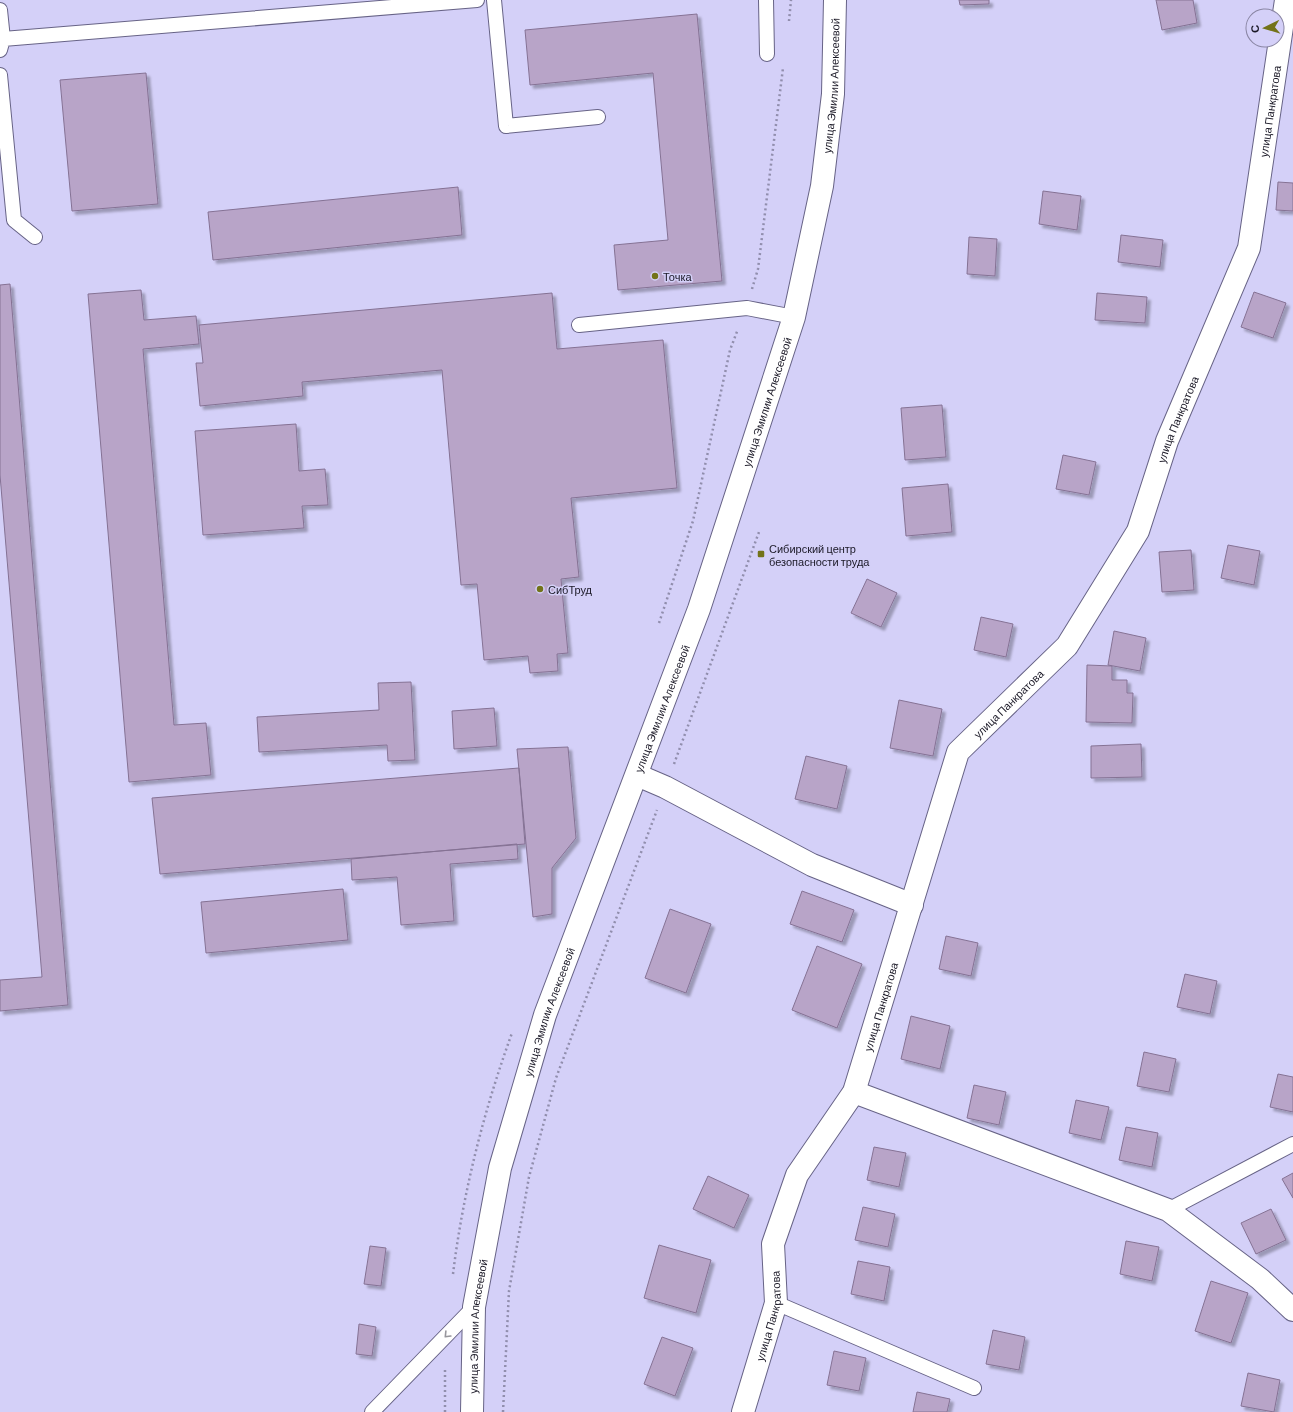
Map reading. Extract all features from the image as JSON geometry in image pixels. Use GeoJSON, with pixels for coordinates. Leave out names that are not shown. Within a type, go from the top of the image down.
{"type":"FeatureCollection","features":[{"type":"Feature","properties":{"kind":"street","name":"улица Эмилии Алексеевой"},"geometry":{"type":"LineString","coordinates":[[472,1412],[474,1307],[500,1168],[545,1015],[699,609],[794,317],[824,171],[833,94],[834,0]]}},
{"type":"Feature","properties":{"kind":"street","name":"улица Панкратова"},"geometry":{"type":"LineString","coordinates":[[744,1412],[776,1303],[773,1244],[797,1175],[854,1092],[958,752],[1067,646],[1138,531],[1166,441],[1249,248],[1286,0]]}},
{"type":"Feature","properties":{"kind":"street"},"geometry":{"type":"LineString","coordinates":[[637,774],[665,787],[812,865],[912,905]]}},
{"type":"Feature","properties":{"kind":"street"},"geometry":{"type":"LineString","coordinates":[[854,1092],[1168,1210],[1260,1279],[1293,1310]]}},
{"type":"Feature","properties":{"kind":"lane"},"geometry":{"type":"LineString","coordinates":[[0,10],[1,45],[477,0]]}},
{"type":"Feature","properties":{"kind":"lane"},"geometry":{"type":"LineString","coordinates":[[494,0],[506,126],[598,117]]}},
{"type":"Feature","properties":{"kind":"lane"},"geometry":{"type":"LineString","coordinates":[[766,0],[767,54]]}},
{"type":"Feature","properties":{"kind":"lane"},"geometry":{"type":"LineString","coordinates":[[0,75],[14,220],[35,237]]}},
{"type":"Feature","properties":{"kind":"lane"},"geometry":{"type":"LineString","coordinates":[[579,325],[747,308],[794,317]]}},
{"type":"Feature","properties":{"kind":"lane"},"geometry":{"type":"LineString","coordinates":[[1168,1210],[1293,1144]]}},
{"type":"Feature","properties":{"kind":"lane"},"geometry":{"type":"LineString","coordinates":[[776,1303],[974,1388]]}},
{"type":"Feature","properties":{"kind":"lane"},"geometry":{"type":"LineString","coordinates":[[372,1412],[474,1307]]}},
{"type":"Feature","properties":{"kind":"path"},"geometry":{"type":"LineString","coordinates":[[503,1412],[509,1291],[529,1177],[556,1078],[759,532]]}},
{"type":"Feature","properties":{"kind":"building"},"geometry":{"type":"Polygon","coordinates":[[[959,0],[989,0],[989,4],[960,5],[959,0]]]}},
{"type":"Feature","properties":{"kind":"building"},"geometry":{"type":"Polygon","coordinates":[[[1156,0],[1193,0],[1197,23],[1162,30],[1156,0]]]}},
{"type":"Feature","properties":{"kind":"building"},"geometry":{"type":"Polygon","coordinates":[[[697,14],[722,281],[618,290],[614,245],[668,240],[653,73],[530,85],[525,30],[697,14]]]}},
{"type":"Feature","properties":{"kind":"building"},"geometry":{"type":"Polygon","coordinates":[[[146,73],[158,204],[72,211],[60,80],[146,73]]]}},
{"type":"Feature","properties":{"kind":"building"},"geometry":{"type":"Polygon","coordinates":[[[1278,182],[1293,183],[1293,211],[1276,210],[1278,182]]]}},
{"type":"Feature","properties":{"kind":"building"},"geometry":{"type":"Polygon","coordinates":[[[458,187],[462,235],[213,260],[208,212],[458,187]]]}},
{"type":"Feature","properties":{"kind":"building"},"geometry":{"type":"Polygon","coordinates":[[[1043,191],[1081,196],[1077,230],[1039,224],[1043,191]]]}},
{"type":"Feature","properties":{"kind":"building"},"geometry":{"type":"Polygon","coordinates":[[[1121,235],[1163,240],[1160,267],[1118,262],[1121,235]]]}},
{"type":"Feature","properties":{"kind":"building"},"geometry":{"type":"Polygon","coordinates":[[[969,237],[997,239],[995,276],[967,274],[969,237]]]}},
{"type":"Feature","properties":{"kind":"building"},"geometry":{"type":"Polygon","coordinates":[[[10,284],[68,1005],[0,1011],[0,980],[42,977],[0,475],[0,285],[10,284]]]}},
{"type":"Feature","properties":{"kind":"building"},"geometry":{"type":"Polygon","coordinates":[[[141,290],[144,320],[196,316],[199,344],[143,349],[174,725],[206,723],[211,775],[129,782],[88,294],[141,290]]]}},
{"type":"Feature","properties":{"kind":"building"},"geometry":{"type":"Polygon","coordinates":[[[1254,292],[1286,303],[1273,338],[1241,327],[1254,292]]]}},
{"type":"Feature","properties":{"kind":"building"},"geometry":{"type":"Polygon","coordinates":[[[552,293],[557,349],[663,340],[677,488],[571,498],[579,577],[561,579],[568,653],[557,654],[558,671],[530,673],[528,656],[484,660],[477,584],[461,585],[442,370],[302,382],[303,396],[200,406],[196,363],[203,363],[199,325],[552,293]]]}},
{"type":"Feature","properties":{"kind":"building"},"geometry":{"type":"Polygon","coordinates":[[[1097,293],[1147,297],[1145,323],[1095,320],[1097,293]]]}},
{"type":"Feature","properties":{"kind":"building"},"geometry":{"type":"Polygon","coordinates":[[[942,405],[946,457],[905,460],[901,408],[942,405]]]}},
{"type":"Feature","properties":{"kind":"building"},"geometry":{"type":"Polygon","coordinates":[[[296,424],[299,471],[325,469],[328,505],[302,506],[304,528],[203,535],[195,431],[296,424]]]}},
{"type":"Feature","properties":{"kind":"building"},"geometry":{"type":"Polygon","coordinates":[[[1063,455],[1096,462],[1089,495],[1056,489],[1063,455]]]}},
{"type":"Feature","properties":{"kind":"building"},"geometry":{"type":"Polygon","coordinates":[[[948,484],[952,532],[906,536],[902,488],[948,484]]]}},
{"type":"Feature","properties":{"kind":"building"},"geometry":{"type":"Polygon","coordinates":[[[1228,545],[1260,551],[1254,585],[1221,578],[1228,545]]]}},
{"type":"Feature","properties":{"kind":"building"},"geometry":{"type":"Polygon","coordinates":[[[1191,550],[1194,590],[1162,592],[1159,552],[1191,550]]]}},
{"type":"Feature","properties":{"kind":"building"},"geometry":{"type":"Polygon","coordinates":[[[867,579],[897,593],[881,627],[851,613],[867,579]]]}},
{"type":"Feature","properties":{"kind":"building"},"geometry":{"type":"Polygon","coordinates":[[[981,617],[1013,624],[1006,657],[974,650],[981,617]]]}},
{"type":"Feature","properties":{"kind":"building"},"geometry":{"type":"Polygon","coordinates":[[[1114,631],[1146,638],[1140,671],[1108,665],[1114,631]]]}},
{"type":"Feature","properties":{"kind":"building"},"geometry":{"type":"Polygon","coordinates":[[[1087,665],[1112,666],[1112,680],[1127,680],[1127,693],[1133,693],[1132,723],[1086,722],[1087,665]]]}},
{"type":"Feature","properties":{"kind":"building"},"geometry":{"type":"Polygon","coordinates":[[[411,682],[415,760],[388,761],[387,745],[259,752],[257,717],[379,710],[378,683],[411,682]]]}},
{"type":"Feature","properties":{"kind":"building"},"geometry":{"type":"Polygon","coordinates":[[[899,700],[942,709],[933,756],[890,748],[899,700]]]}},
{"type":"Feature","properties":{"kind":"building"},"geometry":{"type":"Polygon","coordinates":[[[494,708],[497,746],[454,749],[452,711],[494,708]]]}},
{"type":"Feature","properties":{"kind":"building"},"geometry":{"type":"Polygon","coordinates":[[[1141,744],[1142,777],[1091,778],[1091,746],[1141,744]]]}},
{"type":"Feature","properties":{"kind":"building"},"geometry":{"type":"Polygon","coordinates":[[[568,747],[576,838],[552,868],[552,914],[533,917],[517,749],[568,747]]]}},
{"type":"Feature","properties":{"kind":"building"},"geometry":{"type":"Polygon","coordinates":[[[806,756],[847,766],[837,809],[795,799],[806,756]]]}},
{"type":"Feature","properties":{"kind":"building"},"geometry":{"type":"Polygon","coordinates":[[[519,768],[525,844],[160,874],[152,798],[519,768]]]}},
{"type":"Feature","properties":{"kind":"building"},"geometry":{"type":"Polygon","coordinates":[[[517,844],[518,859],[450,864],[454,921],[401,925],[397,877],[352,880],[351,859],[517,844]]]}},
{"type":"Feature","properties":{"kind":"building"},"geometry":{"type":"Polygon","coordinates":[[[343,889],[348,940],[206,953],[201,902],[343,889]]]}},
{"type":"Feature","properties":{"kind":"building"},"geometry":{"type":"Polygon","coordinates":[[[802,891],[854,910],[842,942],[790,924],[802,891]]]}},
{"type":"Feature","properties":{"kind":"building"},"geometry":{"type":"Polygon","coordinates":[[[670,909],[711,924],[686,993],[645,978],[670,909]]]}},
{"type":"Feature","properties":{"kind":"building"},"geometry":{"type":"Polygon","coordinates":[[[946,936],[978,943],[971,976],[939,969],[946,936]]]}},
{"type":"Feature","properties":{"kind":"building"},"geometry":{"type":"Polygon","coordinates":[[[817,946],[862,964],[837,1028],[792,1010],[817,946]]]}},
{"type":"Feature","properties":{"kind":"building"},"geometry":{"type":"Polygon","coordinates":[[[1185,974],[1217,981],[1210,1014],[1177,1007],[1185,974]]]}},
{"type":"Feature","properties":{"kind":"building"},"geometry":{"type":"Polygon","coordinates":[[[911,1016],[950,1026],[940,1069],[901,1059],[911,1016]]]}},
{"type":"Feature","properties":{"kind":"building"},"geometry":{"type":"Polygon","coordinates":[[[1144,1052],[1176,1059],[1169,1092],[1137,1086],[1144,1052]]]}},
{"type":"Feature","properties":{"kind":"building"},"geometry":{"type":"Polygon","coordinates":[[[1278,1074],[1293,1077],[1293,1112],[1270,1107],[1278,1074]]]}},
{"type":"Feature","properties":{"kind":"building"},"geometry":{"type":"Polygon","coordinates":[[[974,1085],[1006,1092],[999,1125],[967,1118],[974,1085]]]}},
{"type":"Feature","properties":{"kind":"building"},"geometry":{"type":"Polygon","coordinates":[[[1076,1100],[1109,1107],[1101,1140],[1069,1133],[1076,1100]]]}},
{"type":"Feature","properties":{"kind":"building"},"geometry":{"type":"Polygon","coordinates":[[[1126,1127],[1158,1133],[1152,1167],[1119,1160],[1126,1127]]]}},
{"type":"Feature","properties":{"kind":"building"},"geometry":{"type":"Polygon","coordinates":[[[874,1147],[906,1153],[899,1187],[867,1180],[874,1147]]]}},
{"type":"Feature","properties":{"kind":"building"},"geometry":{"type":"Polygon","coordinates":[[[1293,1173],[1293,1198],[1282,1179],[1293,1173]]]}},
{"type":"Feature","properties":{"kind":"building"},"geometry":{"type":"Polygon","coordinates":[[[708,1176],[749,1195],[734,1228],[693,1209],[708,1176]]]}},
{"type":"Feature","properties":{"kind":"building"},"geometry":{"type":"Polygon","coordinates":[[[863,1207],[895,1214],[888,1247],[855,1240],[863,1207]]]}},
{"type":"Feature","properties":{"kind":"building"},"geometry":{"type":"Polygon","coordinates":[[[1271,1209],[1286,1240],[1256,1254],[1241,1223],[1271,1209]]]}},
{"type":"Feature","properties":{"kind":"building"},"geometry":{"type":"Polygon","coordinates":[[[1126,1241],[1159,1247],[1152,1281],[1120,1274],[1126,1241]]]}},
{"type":"Feature","properties":{"kind":"building"},"geometry":{"type":"Polygon","coordinates":[[[659,1245],[711,1260],[696,1313],[644,1298],[659,1245]]]}},
{"type":"Feature","properties":{"kind":"building"},"geometry":{"type":"Polygon","coordinates":[[[370,1246],[386,1248],[381,1286],[364,1284],[370,1246]]]}},
{"type":"Feature","properties":{"kind":"building"},"geometry":{"type":"Polygon","coordinates":[[[858,1261],[890,1267],[884,1301],[851,1294],[858,1261]]]}},
{"type":"Feature","properties":{"kind":"building"},"geometry":{"type":"Polygon","coordinates":[[[1211,1281],[1248,1293],[1231,1343],[1195,1331],[1211,1281]]]}},
{"type":"Feature","properties":{"kind":"building"},"geometry":{"type":"Polygon","coordinates":[[[359,1324],[376,1327],[372,1356],[356,1354],[359,1324]]]}},
{"type":"Feature","properties":{"kind":"building"},"geometry":{"type":"Polygon","coordinates":[[[993,1330],[1025,1337],[1019,1370],[986,1364],[993,1330]]]}},
{"type":"Feature","properties":{"kind":"building"},"geometry":{"type":"Polygon","coordinates":[[[662,1337],[693,1348],[675,1396],[644,1384],[662,1337]]]}},
{"type":"Feature","properties":{"kind":"building"},"geometry":{"type":"Polygon","coordinates":[[[834,1351],[866,1358],[859,1391],[827,1385],[834,1351]]]}},
{"type":"Feature","properties":{"kind":"building"},"geometry":{"type":"Polygon","coordinates":[[[1248,1373],[1280,1380],[1274,1412],[1241,1406],[1248,1373]]]}},
{"type":"Feature","properties":{"kind":"building"},"geometry":{"type":"Polygon","coordinates":[[[917,1392],[950,1399],[947,1412],[913,1412],[917,1392]]]}},
{"type":"Feature","properties":{"kind":"place","name":"Точка"},"geometry":{"type":"Point","coordinates":[655,276]}},
{"type":"Feature","properties":{"kind":"place","name":"Сибирский центр безопасности труда"},"geometry":{"type":"Point","coordinates":[761,554]}},
{"type":"Feature","properties":{"kind":"place","name":"СибТруд"},"geometry":{"type":"Point","coordinates":[540,589]}}]}
